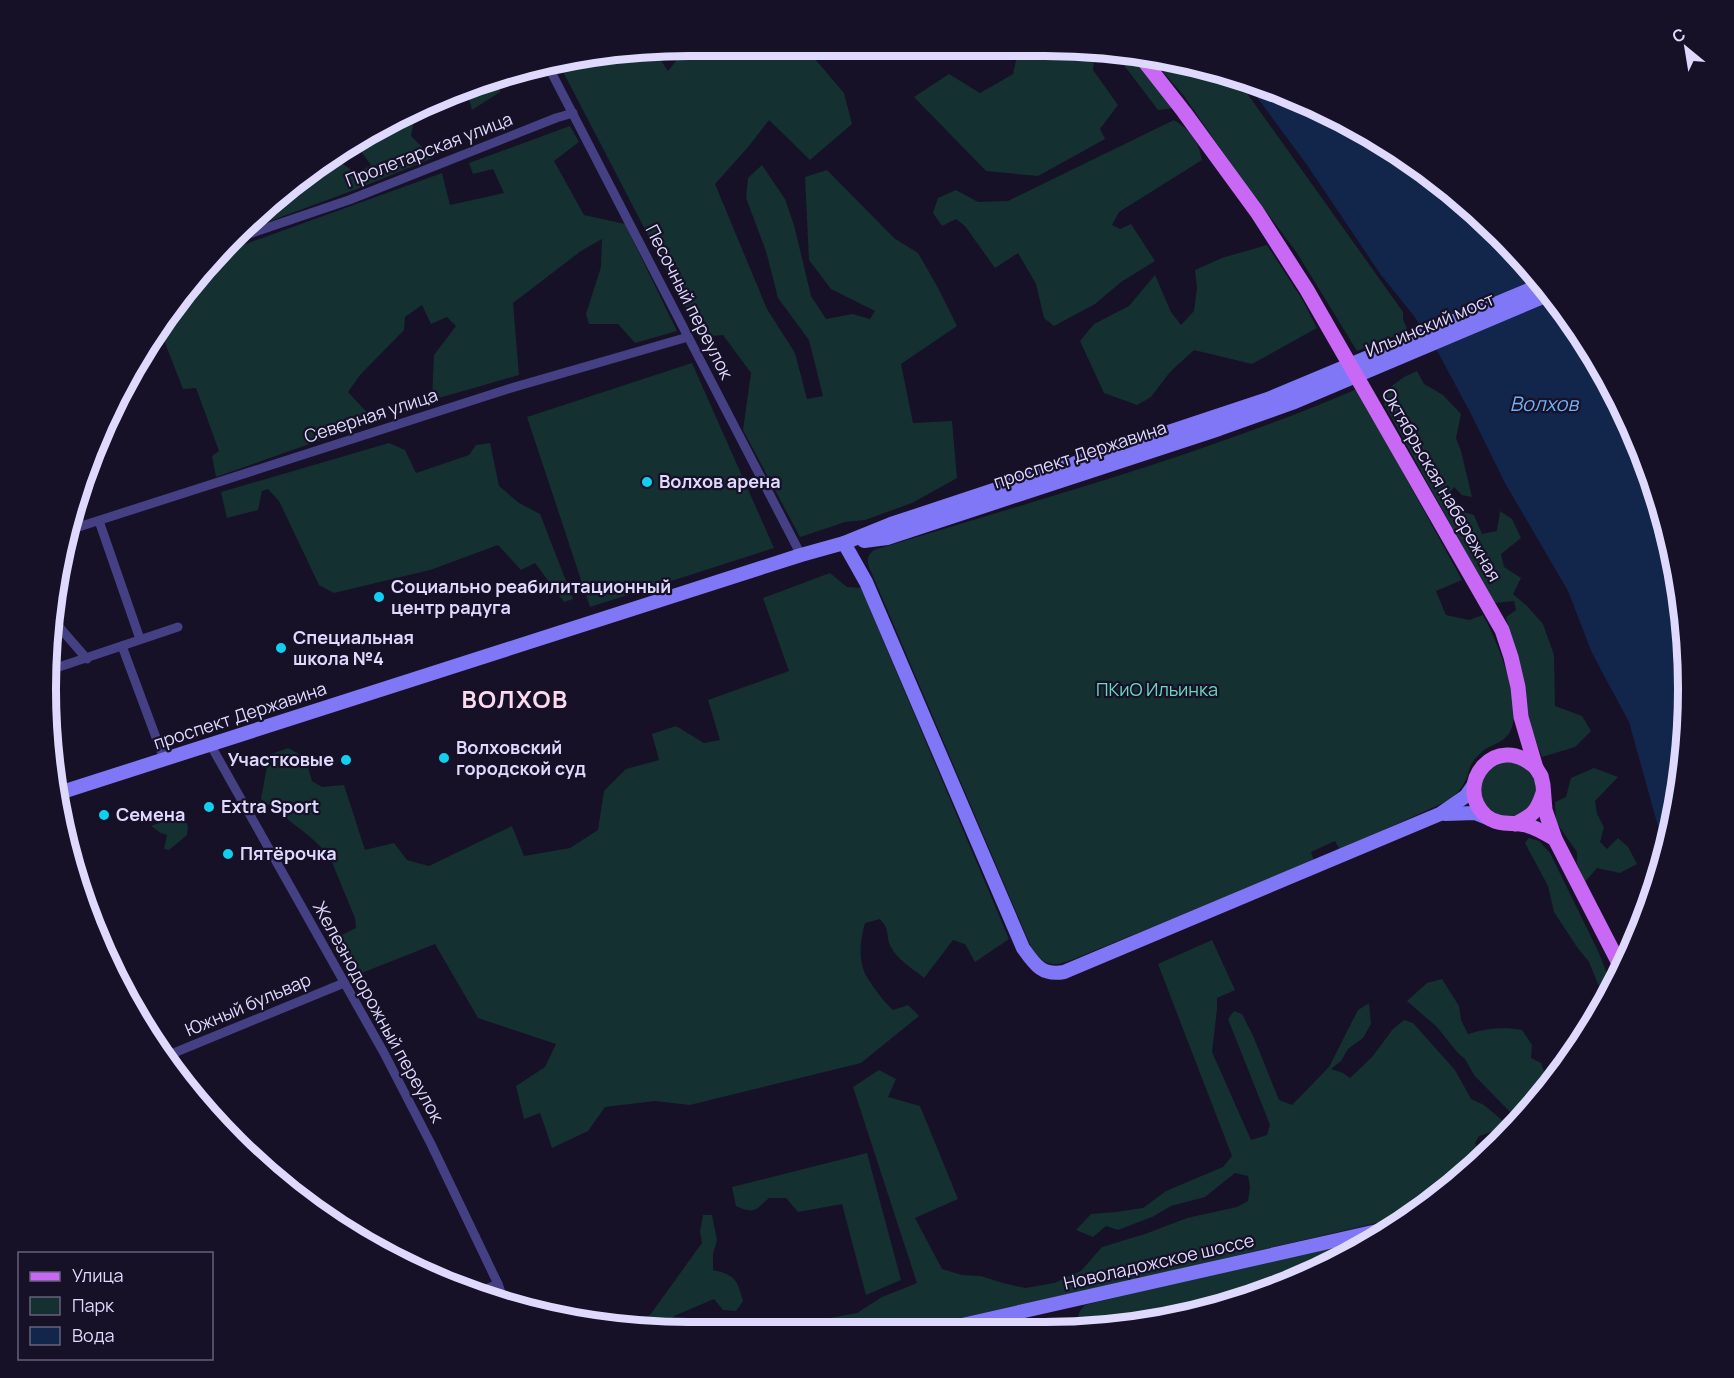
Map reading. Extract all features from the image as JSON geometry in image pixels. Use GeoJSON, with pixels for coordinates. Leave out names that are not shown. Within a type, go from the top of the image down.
{"type":"FeatureCollection","features":[{"type":"Feature","properties":{"kind":"main road","name":"Октябрьская набережная"},"geometry":{"type":"LineString","coordinates":[[1147,64],[1257,212],[1319,310],[1502,630],[1518,687],[1521,717],[1536,768],[1541,776],[1545,810],[1555,839],[1617,960]]}},
{"type":"Feature","properties":{"kind":"main road","name":"Ильинский мост"},"geometry":{"type":"LineString","coordinates":[[1322,384],[1535,288]]}},
{"type":"Feature","properties":{"kind":"main road","name":"Ильинский мост"},"geometry":{"type":"LineString","coordinates":[[1322,384],[1543,297]]}},
{"type":"Feature","properties":{"kind":"main road","name":"проспект Державина"},"geometry":{"type":"LineString","coordinates":[[64,791],[801,555],[844,543],[887,538],[1219,429],[1292,403],[1322,384]]}},
{"type":"Feature","properties":{"kind":"main road"},"geometry":{"type":"LineString","coordinates":[[844,543],[866,582],[1023,948],[1035,965],[1049,973],[1064,972],[1440,814],[1466,796],[1479,772],[1486,763],[1496,757],[1507,754],[1518,756],[1528,760],[1536,768]]}},
{"type":"Feature","properties":{"kind":"main road"},"geometry":{"type":"LineString","coordinates":[[1507,754],[1520,735],[1521,717]]}},
{"type":"Feature","properties":{"kind":"main road"},"geometry":{"type":"LineString","coordinates":[[1474,783],[1474,795],[1479,807],[1497,822]]}},
{"type":"Feature","properties":{"kind":"main road"},"geometry":{"type":"LineString","coordinates":[[1515,824],[1528,818],[1539,807],[1544,794]]}},
{"type":"Feature","properties":{"kind":"main road"},"geometry":{"type":"LineString","coordinates":[[1440,814],[1475,813],[1497,822],[1535,828],[1555,839]]}},
{"type":"Feature","properties":{"kind":"main road","name":"Новоладожское шоссе"},"geometry":{"type":"LineString","coordinates":[[975,1322],[1371,1232]]}},
{"type":"Feature","properties":{"kind":"street","name":"Песочный переулок"},"geometry":{"type":"LineString","coordinates":[[551,71],[801,555]]}},
{"type":"Feature","properties":{"kind":"street","name":"Пролетарская улица"},"geometry":{"type":"LineString","coordinates":[[248,234],[349,200],[573,113]]}},
{"type":"Feature","properties":{"kind":"street","name":"Северная улица"},"geometry":{"type":"LineString","coordinates":[[76,528],[508,389],[688,337]]}},
{"type":"Feature","properties":{"kind":"street"},"geometry":{"type":"LineString","coordinates":[[79,519],[81,526]]}},
{"type":"Feature","properties":{"kind":"street"},"geometry":{"type":"LineString","coordinates":[[99,521],[140,639]]}},
{"type":"Feature","properties":{"kind":"street"},"geometry":{"type":"LineString","coordinates":[[59,627],[87,658]]}},
{"type":"Feature","properties":{"kind":"street"},"geometry":{"type":"LineString","coordinates":[[57,667],[178,627]]}},
{"type":"Feature","properties":{"kind":"street"},"geometry":{"type":"LineString","coordinates":[[122,646],[164,759]]}},
{"type":"Feature","properties":{"kind":"street","name":"Железнодорожный переулок"},"geometry":{"type":"LineString","coordinates":[[210,744],[384,1053],[431,1144],[502,1294]]}},
{"type":"Feature","properties":{"kind":"street","name":"Южный бульвар"},"geometry":{"type":"LineString","coordinates":[[171,1054],[344,982]]}},
{"type":"Feature","properties":{"kind":"street"},"geometry":{"type":"LineString","coordinates":[[486,1289],[498,1284]]}},
{"type":"Feature","properties":{"kind":"green space"},"geometry":{"type":"Polygon","coordinates":[[[812,56],[844,93],[852,124],[810,160],[769,120],[715,184],[767,309],[795,353],[807,399],[823,396],[809,340],[778,298],[766,251],[746,198],[748,178],[762,165],[785,199],[794,225],[811,296],[826,319],[852,314],[870,319],[875,311],[831,289],[809,260],[805,177],[827,170],[894,238],[918,253],[957,326],[901,364],[913,423],[952,421],[957,478],[912,503],[865,520],[845,522],[800,537],[743,430],[751,373],[723,335],[701,337],[562,69],[606,61],[658,57],[668,71],[679,57],[812,56]]]}},
{"type":"Feature","properties":{"kind":"green space"},"geometry":{"type":"Polygon","coordinates":[[[1017,56],[1094,58],[1093,70],[1118,105],[1100,129],[1105,139],[1038,176],[986,171],[914,97],[949,74],[980,93],[1013,74],[1017,56]]]}},
{"type":"Feature","properties":{"kind":"green space"},"geometry":{"type":"Polygon","coordinates":[[[1120,60],[1138,63],[1175,108],[1158,110],[1120,60]]]}},
{"type":"Feature","properties":{"kind":"green space"},"geometry":{"type":"Polygon","coordinates":[[[1158,66],[1242,87],[1403,312],[1408,331],[1357,351],[1297,253],[1184,96],[1158,66]]]}},
{"type":"Feature","properties":{"kind":"green space"},"geometry":{"type":"Polygon","coordinates":[[[499,85],[500,92],[472,110],[468,96],[499,85]]]}},
{"type":"Feature","properties":{"kind":"green space"},"geometry":{"type":"Polygon","coordinates":[[[414,119],[411,136],[433,158],[357,189],[259,224],[302,187],[339,161],[356,174],[371,165],[359,148],[414,119]]]}},
{"type":"Feature","properties":{"kind":"green space"},"geometry":{"type":"Polygon","coordinates":[[[1174,120],[1193,137],[1202,160],[1119,212],[1112,225],[1120,229],[1131,224],[1155,261],[1121,282],[1095,304],[1054,326],[1044,318],[1036,284],[1018,253],[995,268],[965,226],[956,219],[942,226],[933,213],[938,198],[956,190],[978,202],[1008,201],[1174,120]]]}},
{"type":"Feature","properties":{"kind":"green space"},"geometry":{"type":"Polygon","coordinates":[[[570,126],[579,142],[554,161],[584,215],[625,224],[677,331],[635,343],[618,324],[589,324],[586,314],[601,267],[602,239],[581,251],[513,303],[519,375],[432,400],[434,355],[456,326],[447,317],[431,324],[422,305],[405,317],[404,330],[360,375],[348,392],[375,421],[216,477],[212,456],[219,451],[196,388],[183,389],[162,336],[186,303],[234,248],[442,173],[450,205],[504,193],[493,169],[473,174],[469,163],[570,126]]]}},
{"type":"Feature","properties":{"kind":"green space"},"geometry":{"type":"Polygon","coordinates":[[[1267,245],[1302,299],[1317,328],[1252,364],[1194,350],[1170,372],[1151,397],[1137,405],[1104,393],[1080,341],[1094,324],[1129,306],[1155,275],[1171,312],[1181,325],[1194,311],[1197,288],[1195,270],[1222,258],[1267,245]]]}},
{"type":"Feature","properties":{"kind":"green space","name":"Волхов арена"},"geometry":{"type":"Polygon","coordinates":[[[692,363],[774,548],[590,607],[527,417],[692,363]]]}},
{"type":"Feature","properties":{"kind":"green space"},"geometry":{"type":"Polygon","coordinates":[[[1417,371],[1424,384],[1443,395],[1461,414],[1456,438],[1472,497],[1462,495],[1454,487],[1447,496],[1455,510],[1474,515],[1482,534],[1497,531],[1500,511],[1512,519],[1521,538],[1501,554],[1504,567],[1521,578],[1513,594],[1543,624],[1554,655],[1555,706],[1582,716],[1591,731],[1575,747],[1542,757],[1528,720],[1506,617],[1516,610],[1514,601],[1494,603],[1384,404],[1389,388],[1417,371]]]}},
{"type":"Feature","properties":{"kind":"green space","name":"ПКиО Ильинка"},"geometry":{"type":"Polygon","coordinates":[[[1357,389],[1462,580],[1436,591],[1446,615],[1469,620],[1483,615],[1495,640],[1512,694],[1513,725],[1507,736],[1487,748],[1474,760],[1460,789],[1443,803],[1340,850],[1335,841],[1311,852],[1314,861],[1069,961],[1056,964],[1047,963],[1038,957],[1031,947],[869,567],[869,556],[874,550],[1178,456],[1357,389]]]}},
{"type":"Feature","properties":{"kind":"green space"},"geometry":{"type":"Polygon","coordinates":[[[389,443],[405,450],[416,473],[469,455],[476,445],[490,443],[499,486],[519,503],[540,514],[573,599],[564,602],[535,563],[521,570],[498,545],[430,570],[334,593],[319,585],[279,501],[268,489],[262,491],[258,510],[227,518],[221,492],[389,443]]]}},
{"type":"Feature","properties":{"kind":"green space"},"geometry":{"type":"Polygon","coordinates":[[[830,573],[847,587],[861,588],[1009,939],[975,962],[965,944],[953,940],[924,978],[897,956],[889,943],[886,927],[880,919],[865,923],[861,953],[866,975],[893,1010],[908,1005],[919,1016],[861,1063],[690,1105],[655,1101],[605,1107],[588,1131],[552,1148],[540,1113],[524,1119],[516,1086],[545,1067],[556,1044],[478,1018],[435,944],[354,976],[336,938],[356,928],[355,918],[329,855],[308,835],[261,799],[269,755],[288,748],[305,757],[312,781],[322,787],[344,785],[365,850],[394,843],[407,860],[429,866],[512,826],[524,856],[570,848],[598,830],[604,791],[626,769],[659,760],[652,734],[676,726],[704,743],[720,740],[708,700],[789,671],[763,598],[830,573]]]}},
{"type":"Feature","properties":{"kind":"green space"},"geometry":{"type":"Polygon","coordinates":[[[1518,762],[1535,781],[1538,792],[1536,798],[1522,814],[1513,818],[1497,816],[1490,811],[1481,797],[1481,781],[1496,763],[1518,762]]]}},
{"type":"Feature","properties":{"kind":"green space"},"geometry":{"type":"Polygon","coordinates":[[[1594,768],[1618,777],[1595,801],[1597,814],[1604,827],[1600,842],[1607,849],[1618,838],[1628,847],[1637,864],[1620,873],[1597,868],[1584,883],[1577,863],[1577,852],[1556,822],[1555,802],[1566,797],[1571,778],[1594,768]]]}},
{"type":"Feature","properties":{"kind":"green space"},"geometry":{"type":"Polygon","coordinates":[[[180,815],[184,817],[188,827],[187,835],[169,850],[164,849],[167,835],[151,826],[180,815]]]}},
{"type":"Feature","properties":{"kind":"green space"},"geometry":{"type":"Polygon","coordinates":[[[1529,838],[1539,841],[1550,853],[1598,951],[1609,978],[1601,992],[1589,962],[1554,912],[1548,886],[1525,843],[1529,838]]]}},
{"type":"Feature","properties":{"kind":"green space"},"geometry":{"type":"Polygon","coordinates":[[[82,870],[96,898],[96,910],[89,893],[82,870]]]}},
{"type":"Feature","properties":{"kind":"green space"},"geometry":{"type":"Polygon","coordinates":[[[1212,940],[1235,990],[1217,998],[1212,1052],[1251,1140],[1267,1135],[1270,1125],[1228,1019],[1234,1011],[1242,1014],[1279,1100],[1292,1105],[1329,1067],[1358,1010],[1369,1003],[1371,1024],[1363,1038],[1348,1049],[1341,1061],[1331,1069],[1350,1078],[1372,1057],[1393,1029],[1404,1020],[1413,1023],[1455,1070],[1471,1099],[1484,1105],[1506,1124],[1494,1135],[1491,1132],[1479,1136],[1475,1143],[1479,1150],[1431,1192],[1391,1220],[943,1322],[815,1322],[857,1313],[882,1297],[917,1283],[853,1087],[879,1070],[896,1079],[888,1097],[920,1106],[958,1199],[915,1218],[942,1269],[962,1275],[981,1276],[1025,1288],[1054,1283],[1081,1271],[1102,1247],[1187,1218],[1237,1207],[1248,1201],[1250,1187],[1248,1176],[1235,1173],[1205,1197],[1171,1206],[1152,1217],[1118,1230],[1106,1226],[1093,1237],[1076,1230],[1091,1214],[1143,1208],[1166,1191],[1223,1167],[1232,1156],[1158,964],[1212,940]]]}},
{"type":"Feature","properties":{"kind":"green space"},"geometry":{"type":"Polygon","coordinates":[[[1442,979],[1459,1006],[1461,1020],[1468,1034],[1495,1029],[1522,1030],[1532,1045],[1531,1058],[1541,1063],[1546,1077],[1512,1116],[1474,1075],[1465,1059],[1437,1027],[1407,1001],[1427,983],[1442,979]]]}},
{"type":"Feature","properties":{"kind":"green space"},"geometry":{"type":"Polygon","coordinates":[[[867,1153],[901,1280],[866,1295],[842,1204],[798,1212],[786,1198],[769,1198],[754,1210],[747,1210],[736,1206],[732,1187],[867,1153]]]}},
{"type":"Feature","properties":{"kind":"green space"},"geometry":{"type":"Polygon","coordinates":[[[703,1215],[712,1215],[717,1240],[713,1254],[713,1270],[731,1276],[737,1283],[743,1301],[736,1311],[723,1310],[714,1299],[674,1316],[669,1322],[638,1320],[650,1315],[702,1243],[700,1232],[703,1215]]]}},
{"type":"Feature","properties":{"kind":"green space"},"geometry":{"type":"Polygon","coordinates":[[[1348,1245],[1287,1274],[1209,1301],[1128,1317],[1079,1321],[1078,1317],[1085,1305],[1236,1268],[1348,1245]]]}},
{"type":"Feature","properties":{"kind":"water","name":"Волхов"},"geometry":{"type":"Polygon","coordinates":[[[1252,90],[1325,121],[1362,140],[1431,186],[1493,241],[1521,271],[1548,303],[1594,372],[1613,409],[1645,485],[1657,525],[1673,606],[1677,648],[1677,730],[1673,772],[1661,836],[1629,722],[1592,653],[1568,591],[1505,483],[1439,354],[1414,316],[1381,275],[1307,165],[1252,90]]]}},
{"type":"Feature","properties":{"kind":"place","name":"Волхов арена"},"geometry":{"type":"Point","coordinates":[647,482]}},
{"type":"Feature","properties":{"kind":"place","name":"Социально реабилитационный центр радуга"},"geometry":{"type":"Point","coordinates":[379,597]}},
{"type":"Feature","properties":{"kind":"place","name":"Специальная школа №4"},"geometry":{"type":"Point","coordinates":[281,648]}},
{"type":"Feature","properties":{"kind":"place","name":"Волховский городской суд"},"geometry":{"type":"Point","coordinates":[444,758]}},
{"type":"Feature","properties":{"kind":"place","name":"Участковые"},"geometry":{"type":"Point","coordinates":[346,760]}},
{"type":"Feature","properties":{"kind":"place","name":"Extra Sport"},"geometry":{"type":"Point","coordinates":[209,807]}},
{"type":"Feature","properties":{"kind":"place","name":"Семена"},"geometry":{"type":"Point","coordinates":[104,815]}},
{"type":"Feature","properties":{"kind":"place","name":"Пятёрочка"},"geometry":{"type":"Point","coordinates":[228,854]}},
{"type":"Feature","properties":{"kind":"district","name":"ВОЛХОВ"},"geometry":{"type":"Point","coordinates":[515,700]}}]}
